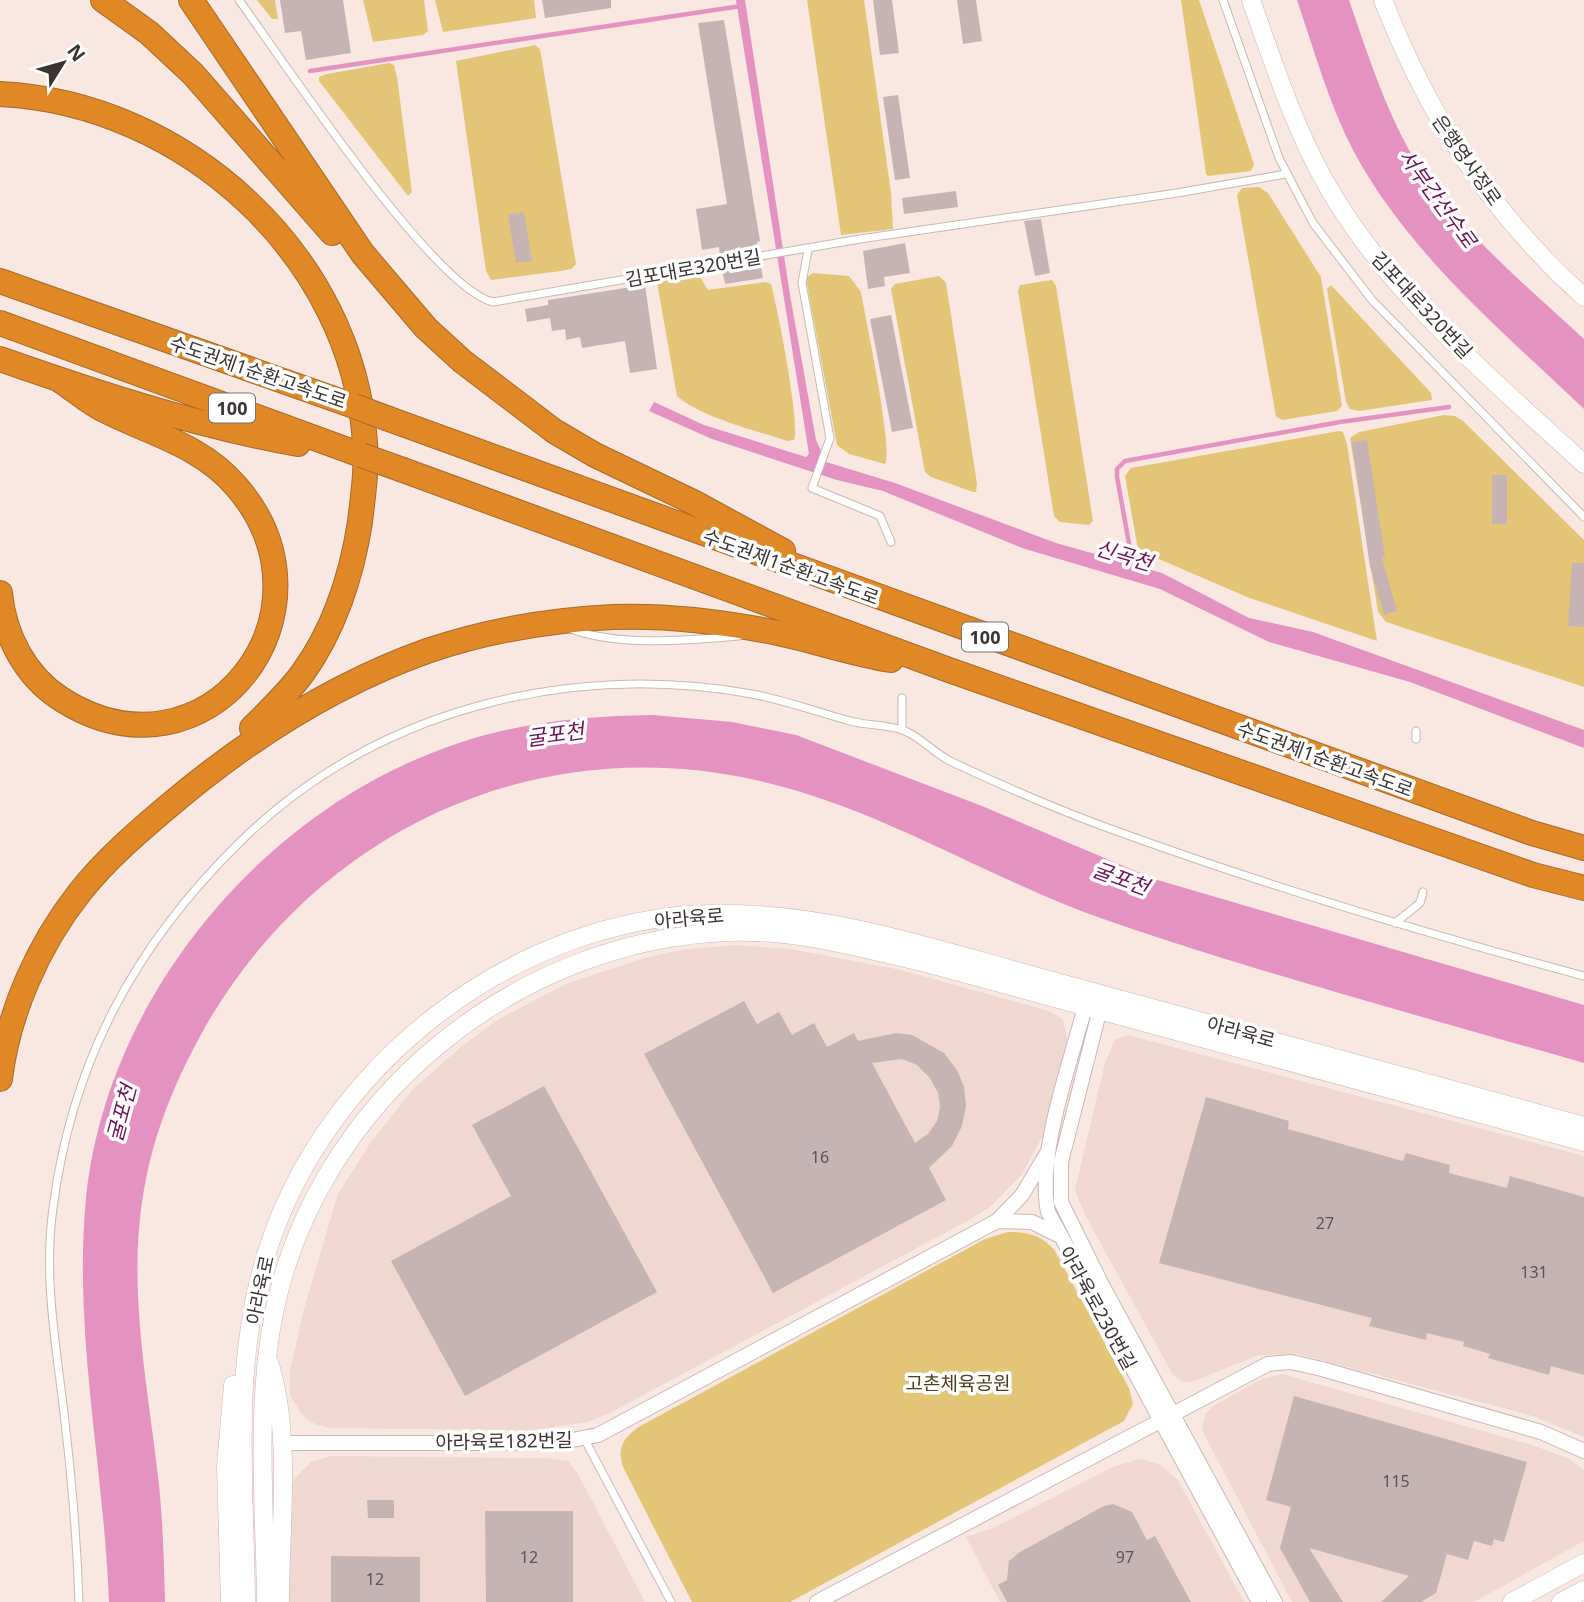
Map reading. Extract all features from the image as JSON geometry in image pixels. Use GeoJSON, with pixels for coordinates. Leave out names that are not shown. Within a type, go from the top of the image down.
{"type":"FeatureCollection","features":[{"type":"Feature","properties":{"kind":"highway"},"geometry":{"type":"LineString","coordinates":[[103,0],[149,33],[193,74],[351,254],[462,361],[554,431],[595,456],[695,503],[860,592]]}},
{"type":"Feature","properties":{"kind":"highway"},"geometry":{"type":"LineString","coordinates":[[191,0],[356,244],[426,328]]}},
{"type":"Feature","properties":{"kind":"highway"},"geometry":{"type":"LineString","coordinates":[[0,94],[65,103],[144,131],[197,160],[246,199],[271,225],[320,295],[340,337],[355,381],[365,443],[364,493],[357,541],[344,590],[328,629],[302,674],[209,772]]}},
{"type":"Feature","properties":{"kind":"highway","name":"수도권제1순환고속도로"},"geometry":{"type":"LineString","coordinates":[[0,281],[354,406],[1532,834],[1584,848]]}},
{"type":"Feature","properties":{"kind":"highway","name":"수도권제1순환고속도로"},"geometry":{"type":"LineString","coordinates":[[0,323],[949,670],[1533,875],[1584,888]]}},
{"type":"Feature","properties":{"kind":"highway"},"geometry":{"type":"LineString","coordinates":[[0,359],[61,380],[202,456],[236,485],[257,513],[270,539],[278,573],[269,633],[253,664],[235,686],[209,707],[187,718],[160,725],[103,720],[50,692],[31,672],[15,648],[2,615],[0,593]]}},
{"type":"Feature","properties":{"kind":"highway"},"geometry":{"type":"LineString","coordinates":[[104,402],[246,435],[361,455]]}},
{"type":"Feature","properties":{"kind":"highway"},"geometry":{"type":"LineString","coordinates":[[0,1079],[23,990],[48,941],[79,893],[121,848],[209,772],[288,716],[366,676],[428,651],[491,633],[554,622],[614,617],[675,618],[780,633],[858,655],[949,670]]}},
{"type":"Feature","properties":{"kind":"street","name":"김포대로320번길"},"geometry":{"type":"LineString","coordinates":[[1251,0],[1308,149],[1359,236],[1410,296],[1582,463]]}},
{"type":"Feature","properties":{"kind":"street","name":"은행영사정로"},"geometry":{"type":"LineString","coordinates":[[1383,0],[1419,87],[1469,168],[1526,238],[1584,297]]}},
{"type":"Feature","properties":{"kind":"street","name":"아라육로"},"geometry":{"type":"LineString","coordinates":[[246,1602],[243,1393],[246,1356],[266,1253],[301,1174],[335,1120],[378,1068],[431,1019],[473,989],[555,947],[607,929],[660,919],[710,914],[756,914],[839,926],[903,941],[1095,1000],[1584,1142]]}},
{"type":"Feature","properties":{"kind":"street","name":"아라육로"},"geometry":{"type":"LineString","coordinates":[[266,1602],[261,1417],[267,1356],[275,1311],[297,1237],[328,1171],[355,1132],[402,1078],[440,1044],[498,1004],[562,970],[609,952],[668,938],[730,932],[778,933],[827,940],[1095,1000],[1584,1126]]}},
{"type":"Feature","properties":{"kind":"street","name":"아라육로230번길"},"geometry":{"type":"LineString","coordinates":[[1095,1000],[1047,1153],[1045,1196],[1059,1236],[1275,1602]]}},
{"type":"Feature","properties":{"kind":"street","name":"아라육로230번길"},"geometry":{"type":"LineString","coordinates":[[1095,1000],[1061,1161],[1059,1189],[1067,1218],[1259,1602]]}},
{"type":"Feature","properties":{"kind":"street"},"geometry":{"type":"LineString","coordinates":[[585,1440],[628,1421],[997,1221],[1021,1195],[1047,1153]]}},
{"type":"Feature","properties":{"kind":"street"},"geometry":{"type":"LineString","coordinates":[[997,1221],[1032,1222],[1059,1236]]}},
{"type":"Feature","properties":{"kind":"street"},"geometry":{"type":"LineString","coordinates":[[230,1602],[227,1453],[232,1386],[246,1356]]}},
{"type":"Feature","properties":{"kind":"street"},"geometry":{"type":"LineString","coordinates":[[267,1356],[278,1393],[281,1443],[280,1602]]}},
{"type":"Feature","properties":{"kind":"street"},"geometry":{"type":"LineString","coordinates":[[817,1602],[1255,1369],[1292,1362],[1541,1432],[1584,1451]]}},
{"type":"Feature","properties":{"kind":"street","name":"아라육로182번길"},"geometry":{"type":"LineString","coordinates":[[281,1443],[546,1443],[585,1440]]}},
{"type":"Feature","properties":{"kind":"street"},"geometry":{"type":"LineString","coordinates":[[1512,1602],[1584,1563]]}},
{"type":"Feature","properties":{"kind":"street"},"geometry":{"type":"LineString","coordinates":[[1562,1602],[1584,1590]]}},
{"type":"Feature","properties":{"kind":"lane","name":"김포대로320번길"},"geometry":{"type":"LineString","coordinates":[[239,0],[395,212],[440,263],[480,299],[493,302],[860,239],[1177,194],[1286,174]]}},
{"type":"Feature","properties":{"kind":"lane","name":"김포대로320번길"},"geometry":{"type":"LineString","coordinates":[[1223,0],[1286,174],[1313,223],[1364,292],[1584,517]]}},
{"type":"Feature","properties":{"kind":"lane"},"geometry":{"type":"LineString","coordinates":[[808,250],[802,283],[826,408],[829,446],[813,488],[880,516],[891,542]]}},
{"type":"Feature","properties":{"kind":"lane"},"geometry":{"type":"LineString","coordinates":[[79,1602],[76,1524],[51,1303],[49,1252],[56,1186],[83,1077],[112,1009],[147,952],[210,871],[281,805],[343,762],[421,723],[524,694],[588,685],[682,685],[746,693],[848,721],[902,729],[954,763],[1094,823],[1395,923],[1584,976]]}},
{"type":"Feature","properties":{"kind":"lane"},"geometry":{"type":"LineString","coordinates":[[902,698],[902,729]]}},
{"type":"Feature","properties":{"kind":"lane"},"geometry":{"type":"LineString","coordinates":[[1395,923],[1420,903],[1423,892]]}},
{"type":"Feature","properties":{"kind":"lane","name":"아라육로182번길"},"geometry":{"type":"LineString","coordinates":[[585,1440],[671,1602]]}},
{"type":"Feature","properties":{"kind":"shaded area"},"geometry":{"type":"Polygon","coordinates":[[[735,945],[791,949],[901,970],[1049,1011],[1063,1019],[1067,1040],[1049,1114],[1042,1137],[1022,1174],[990,1207],[967,1221],[608,1414],[587,1422],[534,1430],[330,1428],[315,1424],[304,1417],[290,1396],[290,1371],[304,1309],[338,1194],[371,1142],[413,1089],[462,1046],[499,1019],[568,983],[645,958],[680,950],[735,945]]]}},
{"type":"Feature","properties":{"kind":"shaded area"},"geometry":{"type":"Polygon","coordinates":[[[1128,1035],[1584,1156],[1584,1437],[1536,1417],[1298,1354],[1259,1355],[1192,1382],[1184,1382],[1173,1375],[1085,1215],[1075,1190],[1105,1063],[1115,1040],[1128,1035]]]}},
{"type":"Feature","properties":{"kind":"shaded area"},"geometry":{"type":"Polygon","coordinates":[[[1282,1374],[1529,1444],[1568,1458],[1584,1470],[1584,1541],[1474,1602],[1292,1602],[1202,1430],[1205,1414],[1213,1406],[1262,1379],[1282,1374]]]}},
{"type":"Feature","properties":{"kind":"shaded area"},"geometry":{"type":"Polygon","coordinates":[[[331,1456],[544,1458],[568,1461],[578,1474],[645,1602],[288,1602],[291,1488],[295,1478],[311,1462],[331,1456]]]}},
{"type":"Feature","properties":{"kind":"shaded area"},"geometry":{"type":"Polygon","coordinates":[[[1140,1459],[1161,1465],[1178,1480],[1244,1602],[1000,1602],[966,1537],[993,1528],[1113,1467],[1140,1459]]]}},
{"type":"Feature","properties":{"kind":"green space"},"geometry":{"type":"Polygon","coordinates":[[[257,0],[275,0],[278,19],[272,19],[257,0]]]}},
{"type":"Feature","properties":{"kind":"green space"},"geometry":{"type":"Polygon","coordinates":[[[363,0],[424,0],[428,31],[423,35],[373,42],[363,0]]]}},
{"type":"Feature","properties":{"kind":"green space"},"geometry":{"type":"Polygon","coordinates":[[[435,0],[534,0],[536,18],[443,32],[435,0]]]}},
{"type":"Feature","properties":{"kind":"green space"},"geometry":{"type":"Polygon","coordinates":[[[807,0],[864,0],[891,193],[893,229],[841,235],[807,0]]]}},
{"type":"Feature","properties":{"kind":"green space"},"geometry":{"type":"Polygon","coordinates":[[[1181,0],[1199,0],[1254,164],[1251,171],[1208,176],[1206,174],[1181,0]]]}},
{"type":"Feature","properties":{"kind":"green space"},"geometry":{"type":"Polygon","coordinates":[[[535,45],[540,49],[576,264],[571,269],[561,271],[491,280],[486,271],[456,61],[535,45]]]}},
{"type":"Feature","properties":{"kind":"green space"},"geometry":{"type":"Polygon","coordinates":[[[389,63],[394,65],[397,77],[412,192],[408,196],[319,81],[319,77],[327,74],[389,63]]]}},
{"type":"Feature","properties":{"kind":"green space"},"geometry":{"type":"Polygon","coordinates":[[[1259,187],[1268,193],[1321,277],[1342,406],[1337,411],[1283,420],[1276,417],[1237,195],[1242,188],[1259,187]]]}},
{"type":"Feature","properties":{"kind":"green space"},"geometry":{"type":"Polygon","coordinates":[[[697,272],[708,290],[766,282],[771,284],[791,390],[794,440],[787,441],[714,417],[677,396],[657,282],[697,272]]]}},
{"type":"Feature","properties":{"kind":"green space"},"geometry":{"type":"Polygon","coordinates":[[[813,273],[849,276],[861,292],[886,435],[885,464],[849,454],[837,445],[807,284],[807,277],[813,273]]]}},
{"type":"Feature","properties":{"kind":"green space"},"geometry":{"type":"Polygon","coordinates":[[[939,276],[946,283],[977,484],[976,492],[931,477],[925,472],[891,289],[895,284],[939,276]]]}},
{"type":"Feature","properties":{"kind":"green space"},"geometry":{"type":"Polygon","coordinates":[[[1052,280],[1056,286],[1093,521],[1089,525],[1060,522],[1054,516],[1018,291],[1020,285],[1052,280]]]}},
{"type":"Feature","properties":{"kind":"green space"},"geometry":{"type":"Polygon","coordinates":[[[1331,285],[1431,393],[1432,400],[1359,411],[1350,409],[1346,402],[1327,289],[1331,285]]]}},
{"type":"Feature","properties":{"kind":"green space"},"geometry":{"type":"Polygon","coordinates":[[[1444,415],[1455,416],[1463,421],[1584,540],[1584,687],[1386,622],[1378,612],[1350,438],[1359,432],[1444,415]]]}},
{"type":"Feature","properties":{"kind":"green space"},"geometry":{"type":"Polygon","coordinates":[[[1343,432],[1347,444],[1377,641],[1247,597],[1138,550],[1125,476],[1131,468],[1343,432]]]}},
{"type":"Feature","properties":{"kind":"green space","name":"고촌체육공원"},"geometry":{"type":"Polygon","coordinates":[[[1008,1232],[1034,1236],[1045,1241],[1055,1251],[1129,1388],[1133,1404],[1124,1421],[790,1602],[692,1602],[624,1469],[621,1448],[627,1437],[644,1424],[985,1239],[1008,1232]]]}},
{"type":"Feature","properties":{"kind":"water"},"geometry":{"type":"Polygon","coordinates":[[[736,0],[745,0],[790,295],[816,440],[826,462],[895,483],[1056,543],[1162,573],[1249,618],[1313,632],[1584,730],[1584,748],[1410,682],[1269,642],[1160,589],[1022,548],[883,491],[837,480],[712,439],[649,411],[654,402],[704,425],[806,457],[809,454],[736,0]]]}},
{"type":"Feature","properties":{"kind":"water","name":"서부간선수로"},"geometry":{"type":"Polygon","coordinates":[[[1297,0],[1349,0],[1395,122],[1419,168],[1450,209],[1486,248],[1584,339],[1584,409],[1458,288],[1400,222],[1375,187],[1353,150],[1337,114],[1297,0]]]}},
{"type":"Feature","properties":{"kind":"water","name":"굴포천"},"geometry":{"type":"Polygon","coordinates":[[[653,715],[732,722],[796,735],[982,806],[1154,879],[1584,1005],[1584,1063],[1284,977],[1106,920],[1017,884],[842,806],[751,779],[670,768],[590,770],[513,785],[440,811],[372,849],[309,897],[255,955],[208,1022],[171,1098],[156,1138],[146,1179],[138,1256],[140,1332],[160,1500],[165,1602],[109,1602],[83,1299],[86,1198],[99,1125],[124,1054],[159,987],[202,925],[253,869],[311,820],[374,780],[442,749],[494,733],[573,719],[653,715]]]}},
{"type":"Feature","properties":{"kind":"building"},"geometry":{"type":"Polygon","coordinates":[[[280,0],[343,0],[351,53],[306,60],[301,31],[285,33],[280,0]]]}},
{"type":"Feature","properties":{"kind":"building"},"geometry":{"type":"Polygon","coordinates":[[[542,0],[611,0],[611,8],[545,18],[542,0]]]}},
{"type":"Feature","properties":{"kind":"building"},"geometry":{"type":"Polygon","coordinates":[[[873,0],[892,0],[899,53],[880,55],[873,0]]]}},
{"type":"Feature","properties":{"kind":"building"},"geometry":{"type":"Polygon","coordinates":[[[957,0],[976,0],[982,41],[963,44],[957,0]]]}},
{"type":"Feature","properties":{"kind":"building"},"geometry":{"type":"Polygon","coordinates":[[[724,20],[760,241],[757,242],[758,250],[720,257],[719,247],[702,250],[696,209],[727,204],[698,23],[724,20]]]}},
{"type":"Feature","properties":{"kind":"building"},"geometry":{"type":"Polygon","coordinates":[[[898,95],[910,178],[895,180],[883,97],[898,95]]]}},
{"type":"Feature","properties":{"kind":"building"},"geometry":{"type":"Polygon","coordinates":[[[956,191],[958,207],[904,214],[902,198],[956,191]]]}},
{"type":"Feature","properties":{"kind":"building"},"geometry":{"type":"Polygon","coordinates":[[[524,212],[532,261],[516,263],[508,215],[524,212]]]}},
{"type":"Feature","properties":{"kind":"building"},"geometry":{"type":"Polygon","coordinates":[[[1041,219],[1050,273],[1035,276],[1024,221],[1041,219]]]}},
{"type":"Feature","properties":{"kind":"building"},"geometry":{"type":"Polygon","coordinates":[[[905,243],[910,273],[884,277],[885,286],[868,289],[863,251],[905,243]]]}},
{"type":"Feature","properties":{"kind":"building"},"geometry":{"type":"Polygon","coordinates":[[[760,262],[763,278],[725,284],[722,269],[760,262]]]}},
{"type":"Feature","properties":{"kind":"building"},"geometry":{"type":"Polygon","coordinates":[[[645,285],[657,369],[630,373],[625,341],[582,348],[580,337],[566,340],[565,329],[552,331],[550,318],[527,322],[525,309],[548,305],[548,300],[645,285]]]}},
{"type":"Feature","properties":{"kind":"building"},"geometry":{"type":"Polygon","coordinates":[[[891,315],[913,428],[892,432],[870,319],[891,315]]]}},
{"type":"Feature","properties":{"kind":"building"},"geometry":{"type":"Polygon","coordinates":[[[1367,440],[1385,557],[1382,558],[1397,611],[1384,615],[1370,567],[1352,442],[1367,440]]]}},
{"type":"Feature","properties":{"kind":"building"},"geometry":{"type":"Polygon","coordinates":[[[1492,475],[1507,475],[1507,524],[1492,524],[1492,475]]]}},
{"type":"Feature","properties":{"kind":"building"},"geometry":{"type":"Polygon","coordinates":[[[1572,563],[1584,563],[1584,627],[1568,626],[1572,563]]]}},
{"type":"Feature","properties":{"kind":"building"},"geometry":{"type":"Polygon","coordinates":[[[744,1001],[757,1024],[779,1012],[792,1035],[814,1023],[827,1047],[854,1033],[858,1041],[896,1033],[912,1035],[944,1053],[957,1070],[964,1087],[966,1106],[962,1126],[952,1146],[929,1168],[946,1200],[773,1293],[644,1054],[744,1001]],[[902,1059],[872,1063],[915,1143],[928,1134],[937,1121],[940,1107],[938,1093],[930,1078],[917,1065],[902,1059]]]}},
{"type":"Feature","properties":{"kind":"building"},"geometry":{"type":"Polygon","coordinates":[[[544,1086],[657,1292],[465,1396],[391,1261],[511,1196],[472,1125],[544,1086]]]}},
{"type":"Feature","properties":{"kind":"building"},"geometry":{"type":"Polygon","coordinates":[[[1206,1097],[1289,1121],[1288,1129],[1403,1161],[1406,1153],[1450,1165],[1449,1173],[1507,1188],[1510,1176],[1584,1197],[1584,1375],[1551,1366],[1549,1375],[1488,1358],[1490,1354],[1463,1346],[1464,1342],[1427,1333],[1426,1340],[1369,1326],[1372,1318],[1159,1263],[1206,1097]]]}},
{"type":"Feature","properties":{"kind":"building"},"geometry":{"type":"Polygon","coordinates":[[[1294,1396],[1527,1462],[1504,1542],[1494,1539],[1492,1546],[1474,1541],[1468,1560],[1447,1554],[1436,1593],[1421,1602],[1381,1602],[1409,1576],[1309,1548],[1343,1602],[1310,1602],[1280,1548],[1291,1507],[1266,1500],[1294,1396]]]}},
{"type":"Feature","properties":{"kind":"building"},"geometry":{"type":"Polygon","coordinates":[[[367,1500],[394,1500],[394,1518],[368,1518],[367,1500]]]}},
{"type":"Feature","properties":{"kind":"building"},"geometry":{"type":"Polygon","coordinates":[[[1113,1504],[1132,1512],[1147,1540],[1155,1536],[1191,1602],[1007,1602],[998,1585],[1007,1580],[1009,1561],[1020,1552],[1104,1506],[1113,1504]]]}},
{"type":"Feature","properties":{"kind":"building"},"geometry":{"type":"Polygon","coordinates":[[[485,1511],[573,1511],[573,1602],[486,1602],[485,1511]]]}},
{"type":"Feature","properties":{"kind":"building"},"geometry":{"type":"Polygon","coordinates":[[[331,1556],[420,1557],[420,1602],[331,1602],[331,1556]]]}},
{"type":"Feature","properties":{"kind":"waterway"},"geometry":{"type":"LineString","coordinates":[[310,71],[741,6]]}},
{"type":"Feature","properties":{"kind":"waterway","name":"신곡천"},"geometry":{"type":"LineString","coordinates":[[1134,571],[1117,477],[1117,469],[1125,461],[1340,422],[1449,407]]}}]}
